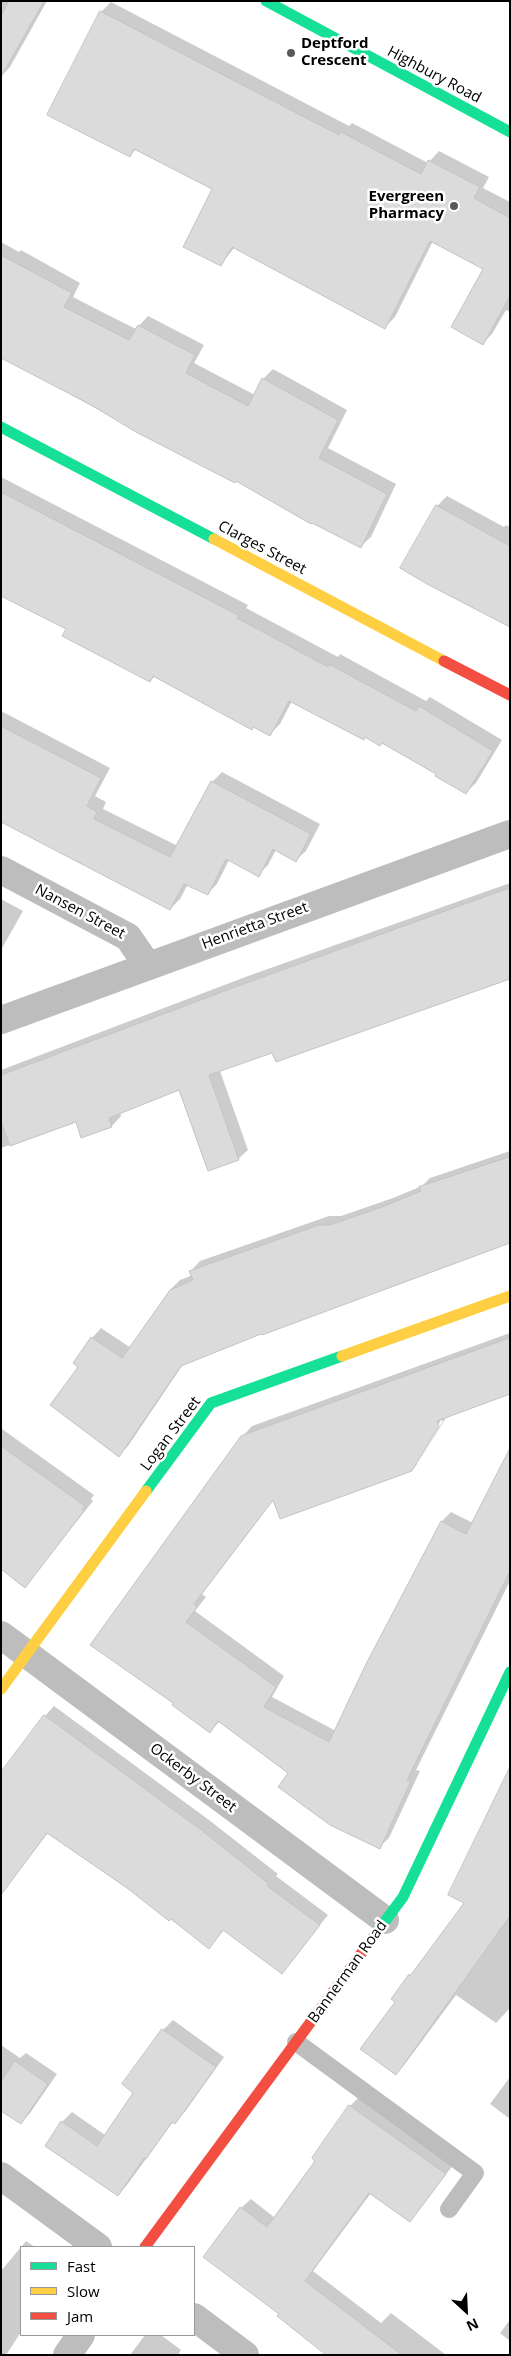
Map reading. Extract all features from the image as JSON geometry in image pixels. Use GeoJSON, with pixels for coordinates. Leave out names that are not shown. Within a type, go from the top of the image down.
{"type":"FeatureCollection","features":[{"type":"Feature","properties":{"kind":"street","name":"Highbury Road"},"geometry":{"type":"LineString","coordinates":[[266,1],[510,132]]}},
{"type":"Feature","properties":{"kind":"street","name":"Clarges Street"},"geometry":{"type":"LineString","coordinates":[[1,427],[510,695]]}},
{"type":"Feature","properties":{"kind":"street","name":"Henrietta Street"},"geometry":{"type":"LineString","coordinates":[[1,1020],[510,834]]}},
{"type":"Feature","properties":{"kind":"street","name":"Nansen Street"},"geometry":{"type":"LineString","coordinates":[[1,870],[128,937],[148,966]]}},
{"type":"Feature","properties":{"kind":"street","name":"Logan Street"},"geometry":{"type":"LineString","coordinates":[[1,1689],[211,1403],[510,1296]]}},
{"type":"Feature","properties":{"kind":"street","name":"Ockerby Street"},"geometry":{"type":"LineString","coordinates":[[1,1635],[385,1920]]}},
{"type":"Feature","properties":{"kind":"street","name":"Bannerman Road"},"geometry":{"type":"LineString","coordinates":[[146,2246],[403,1897],[510,1672]]}},
{"type":"Feature","properties":{"kind":"street"},"geometry":{"type":"LineString","coordinates":[[1,2176],[97,2246]]}},
{"type":"Feature","properties":{"kind":"street"},"geometry":{"type":"LineString","coordinates":[[195,2318],[245,2355]]}},
{"type":"Feature","properties":{"kind":"street"},"geometry":{"type":"LineString","coordinates":[[67,2355],[80,2336]]}},
{"type":"Feature","properties":{"kind":"lane"},"geometry":{"type":"LineString","coordinates":[[296,2042],[475,2173],[448,2209]]}},
{"type":"Feature","properties":{"kind":"building"},"geometry":{"type":"Polygon","coordinates":[[[9,1],[44,1],[1,77],[1,16],[9,1]]]}},
{"type":"Feature","properties":{"kind":"building"},"geometry":{"type":"Polygon","coordinates":[[[100,11],[339,135],[341,132],[421,174],[428,160],[480,187],[474,198],[510,218],[510,296],[483,345],[451,327],[483,269],[430,241],[385,329],[232,247],[221,266],[183,247],[212,189],[134,149],[130,157],[47,115],[100,11]]]}},
{"type":"Feature","properties":{"kind":"building"},"geometry":{"type":"Polygon","coordinates":[[[1,255],[72,293],[64,307],[129,340],[138,325],[195,355],[186,373],[248,406],[262,378],[338,420],[319,458],[387,494],[361,548],[311,524],[236,481],[235,483],[136,432],[93,406],[1,358],[1,255]]]}},
{"type":"Feature","properties":{"kind":"building"},"geometry":{"type":"Polygon","coordinates":[[[1,492],[238,615],[237,618],[328,667],[329,664],[416,711],[419,706],[493,751],[466,794],[435,776],[436,774],[382,743],[380,746],[365,737],[364,740],[289,701],[270,736],[253,727],[252,730],[153,676],[150,682],[62,636],[66,629],[1,596],[1,492]]]}},
{"type":"Feature","properties":{"kind":"building"},"geometry":{"type":"Polygon","coordinates":[[[436,505],[510,546],[510,627],[400,568],[436,505]]]}},
{"type":"Feature","properties":{"kind":"building"},"geometry":{"type":"Polygon","coordinates":[[[1,726],[101,778],[87,806],[97,812],[94,819],[170,857],[211,781],[311,834],[296,862],[273,849],[259,877],[226,859],[208,895],[184,884],[170,910],[1,822],[1,726]]]}},
{"type":"Feature","properties":{"kind":"building"},"geometry":{"type":"Polygon","coordinates":[[[510,888],[510,979],[276,1062],[272,1053],[209,1075],[239,1160],[208,1171],[179,1090],[109,1118],[112,1127],[81,1138],[76,1122],[10,1146],[1,1122],[1,1075],[238,986],[510,888]]]}},
{"type":"Feature","properties":{"kind":"building"},"geometry":{"type":"Polygon","coordinates":[[[510,1157],[510,1243],[261,1334],[181,1366],[119,1457],[50,1405],[78,1367],[73,1363],[91,1337],[122,1358],[170,1290],[193,1280],[189,1271],[319,1225],[330,1225],[382,1207],[421,1191],[419,1187],[510,1157]]]}},
{"type":"Feature","properties":{"kind":"building"},"geometry":{"type":"Polygon","coordinates":[[[510,1338],[510,1394],[437,1421],[439,1426],[412,1471],[280,1519],[273,1500],[194,1604],[197,1607],[186,1622],[276,1687],[264,1707],[329,1742],[366,1664],[441,1521],[466,1534],[510,1448],[510,1571],[407,1780],[411,1781],[380,1849],[330,1825],[278,1787],[288,1773],[218,1721],[210,1733],[172,1705],[173,1703],[90,1645],[241,1436],[510,1338]]]}},
{"type":"Feature","properties":{"kind":"building"},"geometry":{"type":"Polygon","coordinates":[[[1,1446],[85,1506],[82,1510],[84,1511],[25,1588],[1,1569],[1,1446]]]}},
{"type":"Feature","properties":{"kind":"building"},"geometry":{"type":"Polygon","coordinates":[[[44,1715],[200,1829],[269,1884],[267,1886],[320,1925],[282,1974],[223,1930],[209,1949],[171,1919],[169,1921],[127,1888],[47,1833],[1,1895],[1,1772],[44,1715]]]}},
{"type":"Feature","properties":{"kind":"building"},"geometry":{"type":"Polygon","coordinates":[[[510,1767],[510,1916],[396,2075],[360,2049],[395,2002],[391,1999],[464,1903],[448,1895],[510,1767]]]}},
{"type":"Feature","properties":{"kind":"building"},"geometry":{"type":"Polygon","coordinates":[[[162,2029],[216,2067],[175,2124],[172,2122],[146,2159],[144,2158],[118,2196],[45,2146],[61,2121],[97,2146],[133,2093],[122,2084],[162,2029]]]}},
{"type":"Feature","properties":{"kind":"building"},"geometry":{"type":"Polygon","coordinates":[[[15,2061],[48,2084],[21,2124],[1,2111],[1,2082],[15,2061]]]}},
{"type":"Feature","properties":{"kind":"building"},"geometry":{"type":"Polygon","coordinates":[[[349,2105],[446,2174],[410,2222],[369,2193],[305,2281],[402,2355],[326,2355],[277,2316],[279,2314],[203,2257],[240,2207],[267,2227],[315,2161],[312,2158],[349,2105]]]}},
{"type":"Feature","properties":{"kind":"traffic: fast"},"geometry":{"type":"LineString","coordinates":[[266,1],[510,132]]}},
{"type":"Feature","properties":{"kind":"traffic: fast"},"geometry":{"type":"LineString","coordinates":[[1,427],[214,539]]}},
{"type":"Feature","properties":{"kind":"traffic: fast"},"geometry":{"type":"LineString","coordinates":[[146,1491],[211,1403],[342,1356]]}},
{"type":"Feature","properties":{"kind":"traffic: fast"},"geometry":{"type":"LineString","coordinates":[[377,1932],[403,1897],[510,1672]]}},
{"type":"Feature","properties":{"kind":"traffic: slow"},"geometry":{"type":"LineString","coordinates":[[214,539],[444,661]]}},
{"type":"Feature","properties":{"kind":"traffic: slow"},"geometry":{"type":"LineString","coordinates":[[342,1356],[510,1296]]}},
{"type":"Feature","properties":{"kind":"traffic: slow"},"geometry":{"type":"LineString","coordinates":[[1,1689],[146,1491]]}},
{"type":"Feature","properties":{"kind":"traffic: jam"},"geometry":{"type":"LineString","coordinates":[[444,661],[510,695]]}},
{"type":"Feature","properties":{"kind":"traffic: jam"},"geometry":{"type":"LineString","coordinates":[[146,2246],[377,1932]]}},
{"type":"Feature","properties":{"kind":"place","name":"Deptford Crescent"},"geometry":{"type":"Point","coordinates":[291,53]}},
{"type":"Feature","properties":{"kind":"place","name":"Evergreen Pharmacy"},"geometry":{"type":"Point","coordinates":[454,206]}}]}
